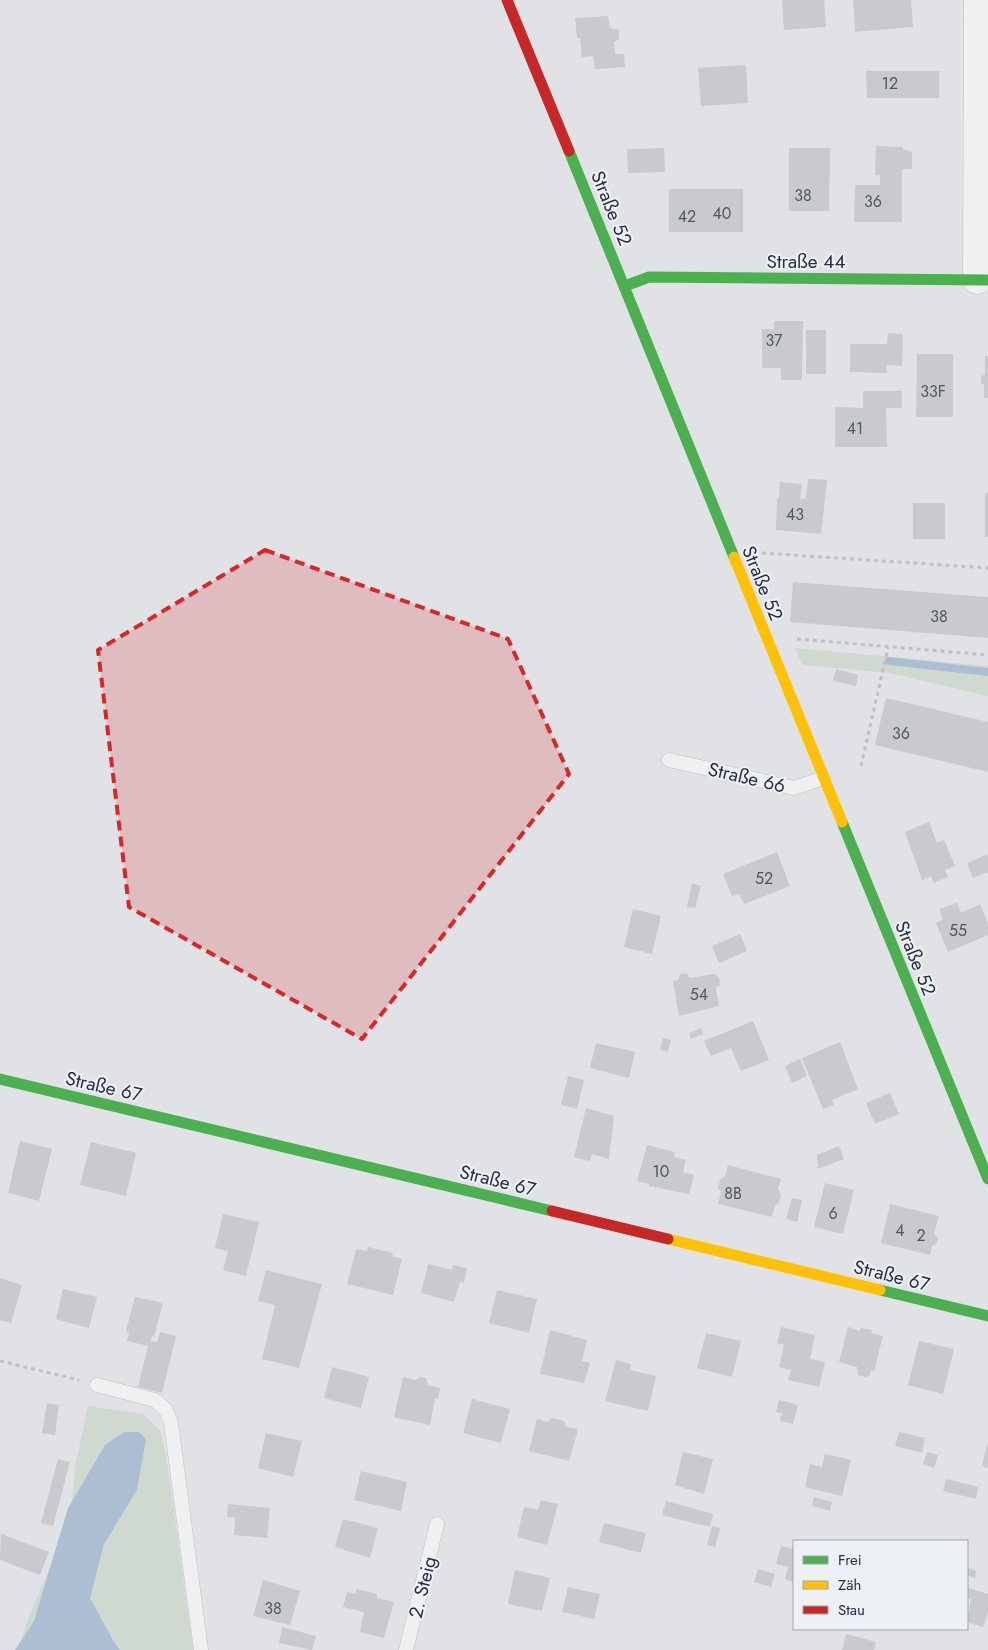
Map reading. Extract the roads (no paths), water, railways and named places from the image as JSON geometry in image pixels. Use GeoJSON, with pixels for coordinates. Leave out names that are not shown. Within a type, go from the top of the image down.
{"type":"FeatureCollection","features":[{"type":"Feature","properties":{"kind":"street","name":"Straße 52"},"geometry":{"type":"LineString","coordinates":[[507,0],[988,1179]]}},
{"type":"Feature","properties":{"kind":"street"},"geometry":{"type":"LineString","coordinates":[[978,0],[983,280]]}},
{"type":"Feature","properties":{"kind":"street","name":"Straße 44"},"geometry":{"type":"LineString","coordinates":[[625,286],[648,277],[983,280]]}},
{"type":"Feature","properties":{"kind":"street","name":"Straße 67"},"geometry":{"type":"LineString","coordinates":[[0,1079],[988,1316]]}},
{"type":"Feature","properties":{"kind":"lane","name":"Straße 66"},"geometry":{"type":"LineString","coordinates":[[670,760],[794,788],[823,778]]}},
{"type":"Feature","properties":{"kind":"lane"},"geometry":{"type":"LineString","coordinates":[[97,1385],[155,1400],[166,1410],[171,1423],[201,1650]]}},
{"type":"Feature","properties":{"kind":"lane","name":"2. Steig"},"geometry":{"type":"LineString","coordinates":[[406,1650],[437,1524]]}},
{"type":"Feature","properties":{"kind":"water"},"geometry":{"type":"Polygon","coordinates":[[[124,1432],[139,1432],[146,1439],[137,1490],[104,1544],[90,1598],[120,1650],[15,1650],[34,1621],[68,1508],[105,1445],[124,1432]]]}},
{"type":"Feature","properties":{"kind":"waterway"},"geometry":{"type":"LineString","coordinates":[[889,661],[988,672]]}}]}
